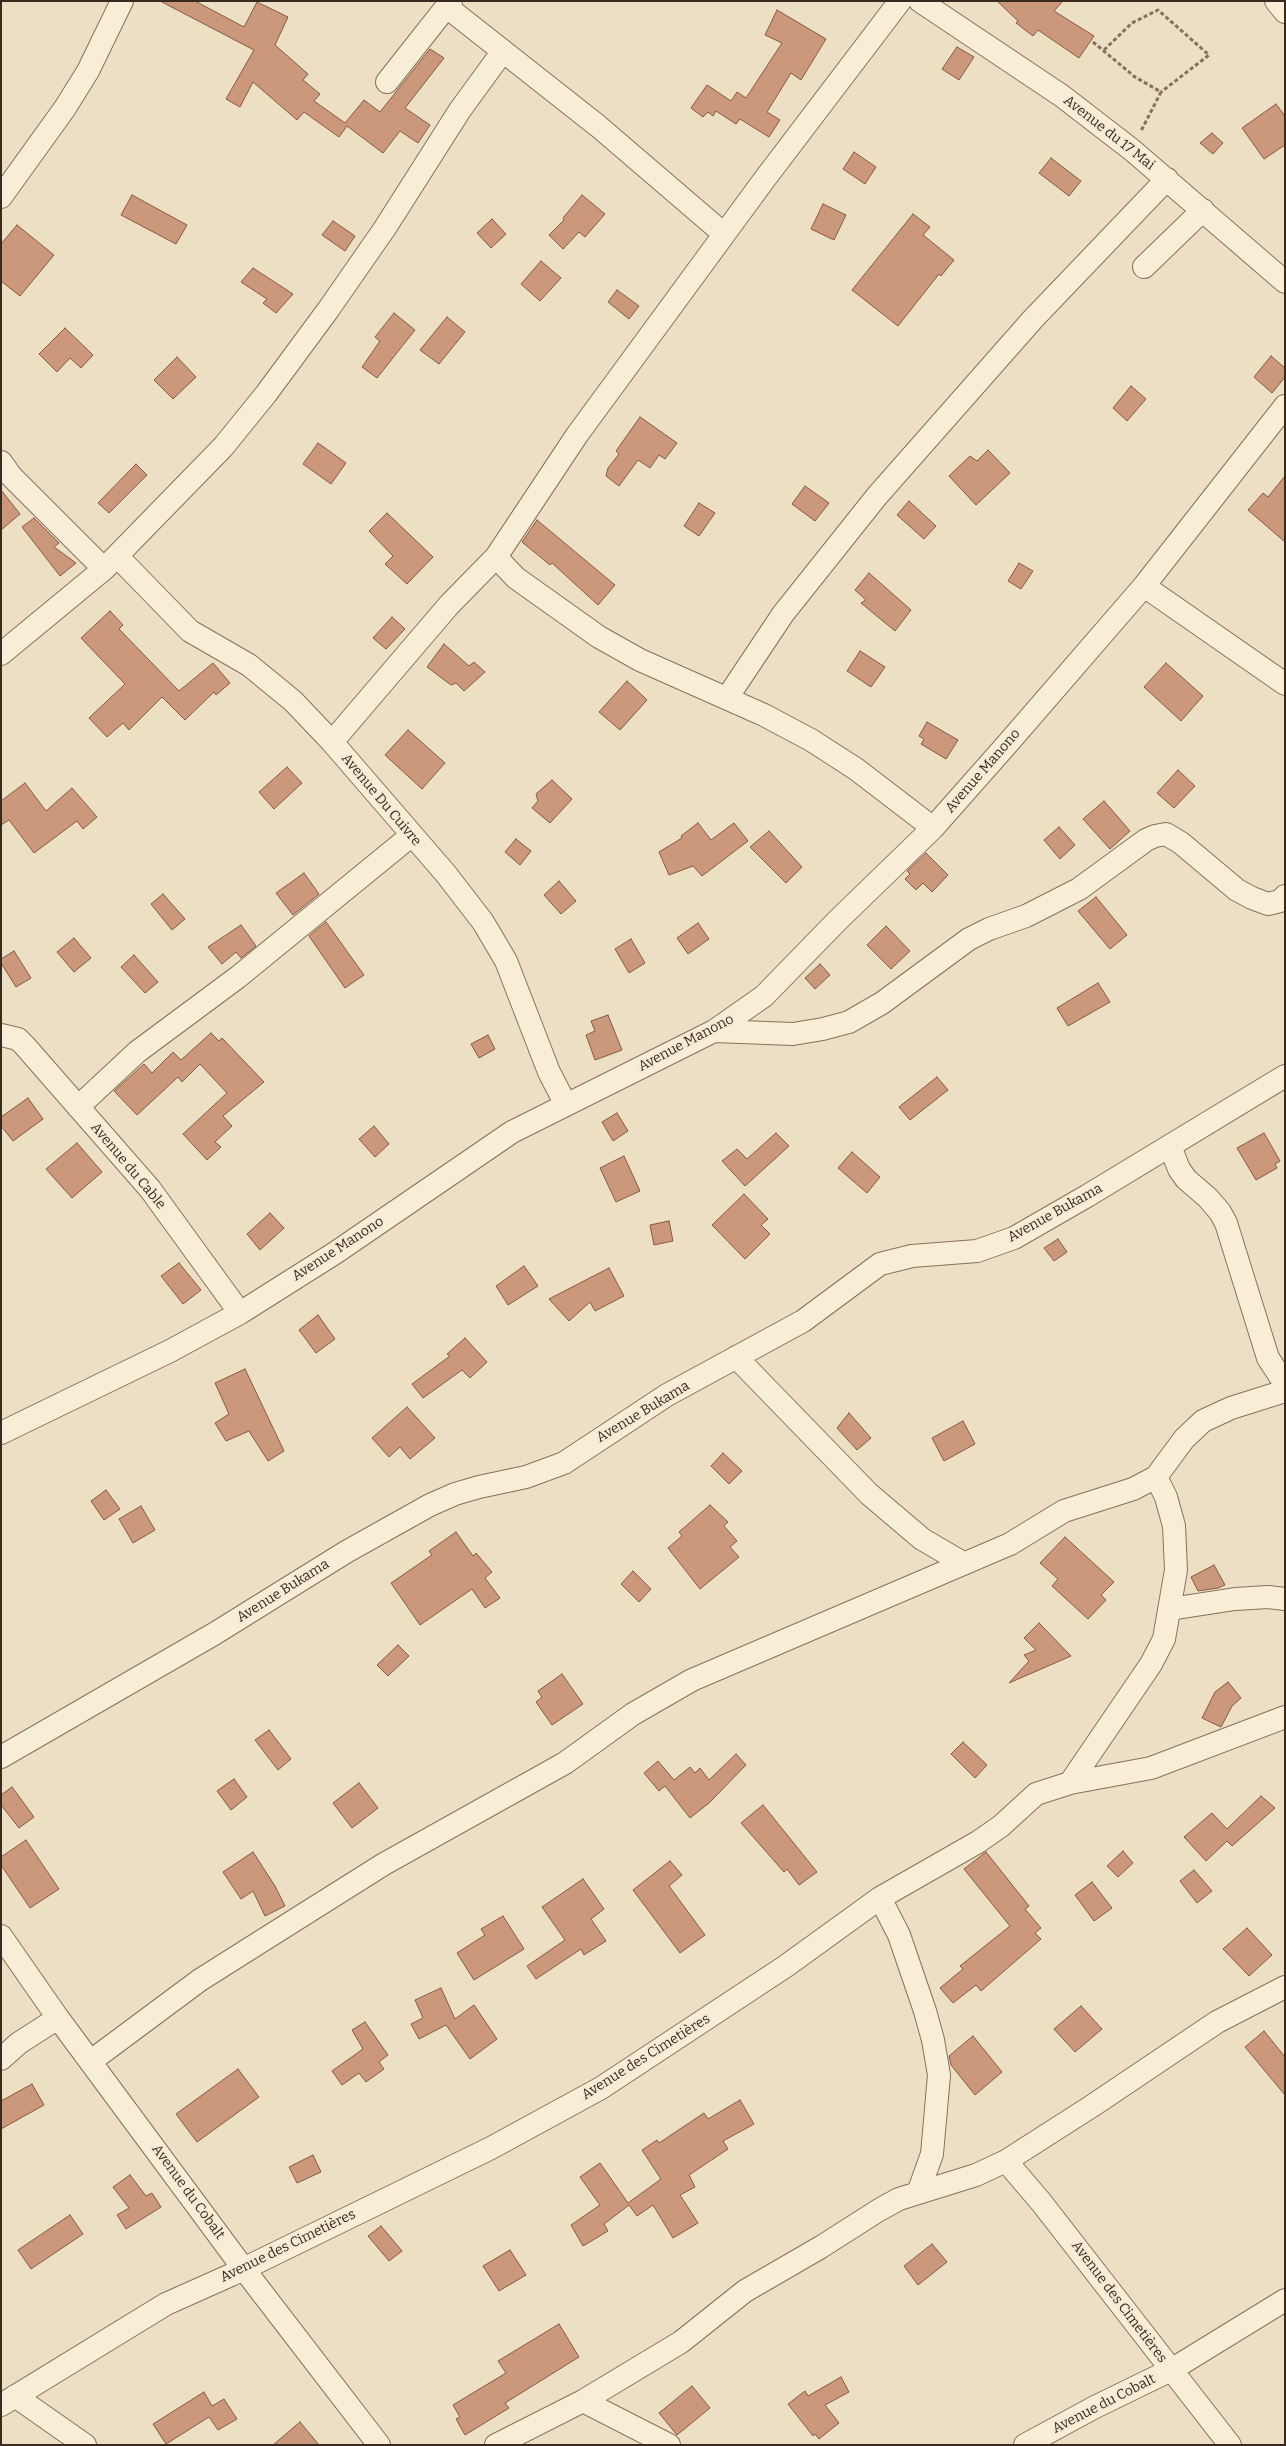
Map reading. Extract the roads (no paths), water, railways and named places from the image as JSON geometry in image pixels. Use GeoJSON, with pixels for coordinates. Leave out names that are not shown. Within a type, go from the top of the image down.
{"type":"FeatureCollection","features":[{"type":"Feature","properties":{"kind":"street"},"geometry":{"type":"LineString","coordinates":[[1,197],[65,108],[88,71],[122,1]]}},
{"type":"Feature","properties":{"kind":"street"},"geometry":{"type":"LineString","coordinates":[[332,742],[449,605],[496,557],[577,435],[724,234],[900,1]]}},
{"type":"Feature","properties":{"kind":"street","name":"Avenue du 17 Mai"},"geometry":{"type":"LineString","coordinates":[[920,1],[1062,96],[1168,179],[1285,282]]}},
{"type":"Feature","properties":{"kind":"street"},"geometry":{"type":"LineString","coordinates":[[1276,1],[1285,12]]}},
{"type":"Feature","properties":{"kind":"street"},"geometry":{"type":"LineString","coordinates":[[387,82],[449,4],[503,51],[598,126],[724,234]]}},
{"type":"Feature","properties":{"kind":"street"},"geometry":{"type":"LineString","coordinates":[[1,654],[111,563],[223,447],[266,394],[385,228],[460,110],[503,51]]}},
{"type":"Feature","properties":{"kind":"street"},"geometry":{"type":"LineString","coordinates":[[727,698],[783,614],[877,496],[1033,319],[1168,179]]}},
{"type":"Feature","properties":{"kind":"street"},"geometry":{"type":"LineString","coordinates":[[1144,267],[1203,210]]}},
{"type":"Feature","properties":{"kind":"street","name":"Avenue Manono"},"geometry":{"type":"LineString","coordinates":[[1,1433],[170,1351],[240,1313],[335,1253],[512,1132],[714,1031],[764,996],[838,920],[933,828],[1144,586],[1285,406]]}},
{"type":"Feature","properties":{"kind":"street","name":"Avenue Du Cuivre"},"geometry":{"type":"LineString","coordinates":[[1,462],[11,476],[190,631],[249,665],[274,684],[332,742],[446,874],[496,941],[506,961],[549,1072],[566,1105]]}},
{"type":"Feature","properties":{"kind":"street"},"geometry":{"type":"LineString","coordinates":[[496,557],[516,578],[599,637],[640,660],[764,715],[818,745],[856,770],[933,828]]}},
{"type":"Feature","properties":{"kind":"street"},"geometry":{"type":"LineString","coordinates":[[1144,586],[1285,684]]}},
{"type":"Feature","properties":{"kind":"street"},"geometry":{"type":"LineString","coordinates":[[714,1031],[793,1034],[823,1030],[849,1022],[882,1003],[969,939],[989,929],[1026,916],[1080,888],[1146,840],[1155,836],[1166,834],[1181,843],[1237,890],[1252,898],[1268,904],[1280,901],[1285,896]]}},
{"type":"Feature","properties":{"kind":"street"},"geometry":{"type":"LineString","coordinates":[[78,1107],[137,1052],[238,977],[412,836]]}},
{"type":"Feature","properties":{"kind":"street","name":"Avenue du Cable"},"geometry":{"type":"LineString","coordinates":[[1,1035],[18,1039],[25,1046],[150,1189],[240,1313]]}},
{"type":"Feature","properties":{"kind":"street","name":"Avenue Bukama"},"geometry":{"type":"LineString","coordinates":[[1,1757],[214,1634],[346,1552],[430,1505],[455,1494],[526,1477],[564,1462],[632,1416],[803,1321],[880,1264],[912,1256],[978,1251],[1014,1238],[1285,1076]]}},
{"type":"Feature","properties":{"kind":"street"},"geometry":{"type":"LineString","coordinates":[[1170,1146],[1179,1169],[1186,1179],[1208,1198],[1220,1212],[1226,1223],[1268,1358],[1285,1384]]}},
{"type":"Feature","properties":{"kind":"street"},"geometry":{"type":"LineString","coordinates":[[736,1357],[870,1494],[922,1539],[963,1563]]}},
{"type":"Feature","properties":{"kind":"street"},"geometry":{"type":"LineString","coordinates":[[91,2061],[200,1980],[384,1864],[565,1762],[633,1714],[692,1680],[1010,1544],[1064,1511],[1133,1489],[1156,1477],[1184,1439],[1204,1421],[1231,1408],[1285,1391]]}},
{"type":"Feature","properties":{"kind":"street"},"geometry":{"type":"LineString","coordinates":[[1070,1783],[1151,1664],[1164,1638],[1176,1570],[1174,1526],[1166,1496],[1156,1477]]}},
{"type":"Feature","properties":{"kind":"street"},"geometry":{"type":"LineString","coordinates":[[1170,1609],[1235,1599],[1268,1597],[1285,1599]]}},
{"type":"Feature","properties":{"kind":"street","name":"Avenue des Cimetières"},"geometry":{"type":"LineString","coordinates":[[8,2401],[166,2304],[491,2148],[601,2088],[786,1966],[880,1898],[978,1842],[1001,1826],[1036,1794],[1070,1783],[1151,1768],[1285,1717]]}},
{"type":"Feature","properties":{"kind":"street"},"geometry":{"type":"LineString","coordinates":[[880,1898],[899,1935],[925,2011],[940,2075],[932,2154],[918,2193]]}},
{"type":"Feature","properties":{"kind":"street","name":"Avenue du Cobalt"},"geometry":{"type":"LineString","coordinates":[[1,1936],[58,2018],[243,2268],[379,2445]]}},
{"type":"Feature","properties":{"kind":"street"},"geometry":{"type":"LineString","coordinates":[[496,2445],[583,2402],[682,2342],[745,2291],[821,2247],[892,2202],[976,2175],[1006,2161],[1217,2022],[1285,1987]]}},
{"type":"Feature","properties":{"kind":"street"},"geometry":{"type":"LineString","coordinates":[[1,2059],[19,2043],[58,2018]]}},
{"type":"Feature","properties":{"kind":"street","name":"Avenue des Cimetières"},"geometry":{"type":"LineString","coordinates":[[1006,2161],[1041,2202],[1230,2445]]}},
{"type":"Feature","properties":{"kind":"street","name":"Avenue du Cobalt"},"geometry":{"type":"LineString","coordinates":[[1025,2445],[1095,2407],[1171,2370],[1285,2300]]}},
{"type":"Feature","properties":{"kind":"street"},"geometry":{"type":"LineString","coordinates":[[8,2401],[85,2445]]}},
{"type":"Feature","properties":{"kind":"street"},"geometry":{"type":"LineString","coordinates":[[583,2402],[669,2445]]}}]}
